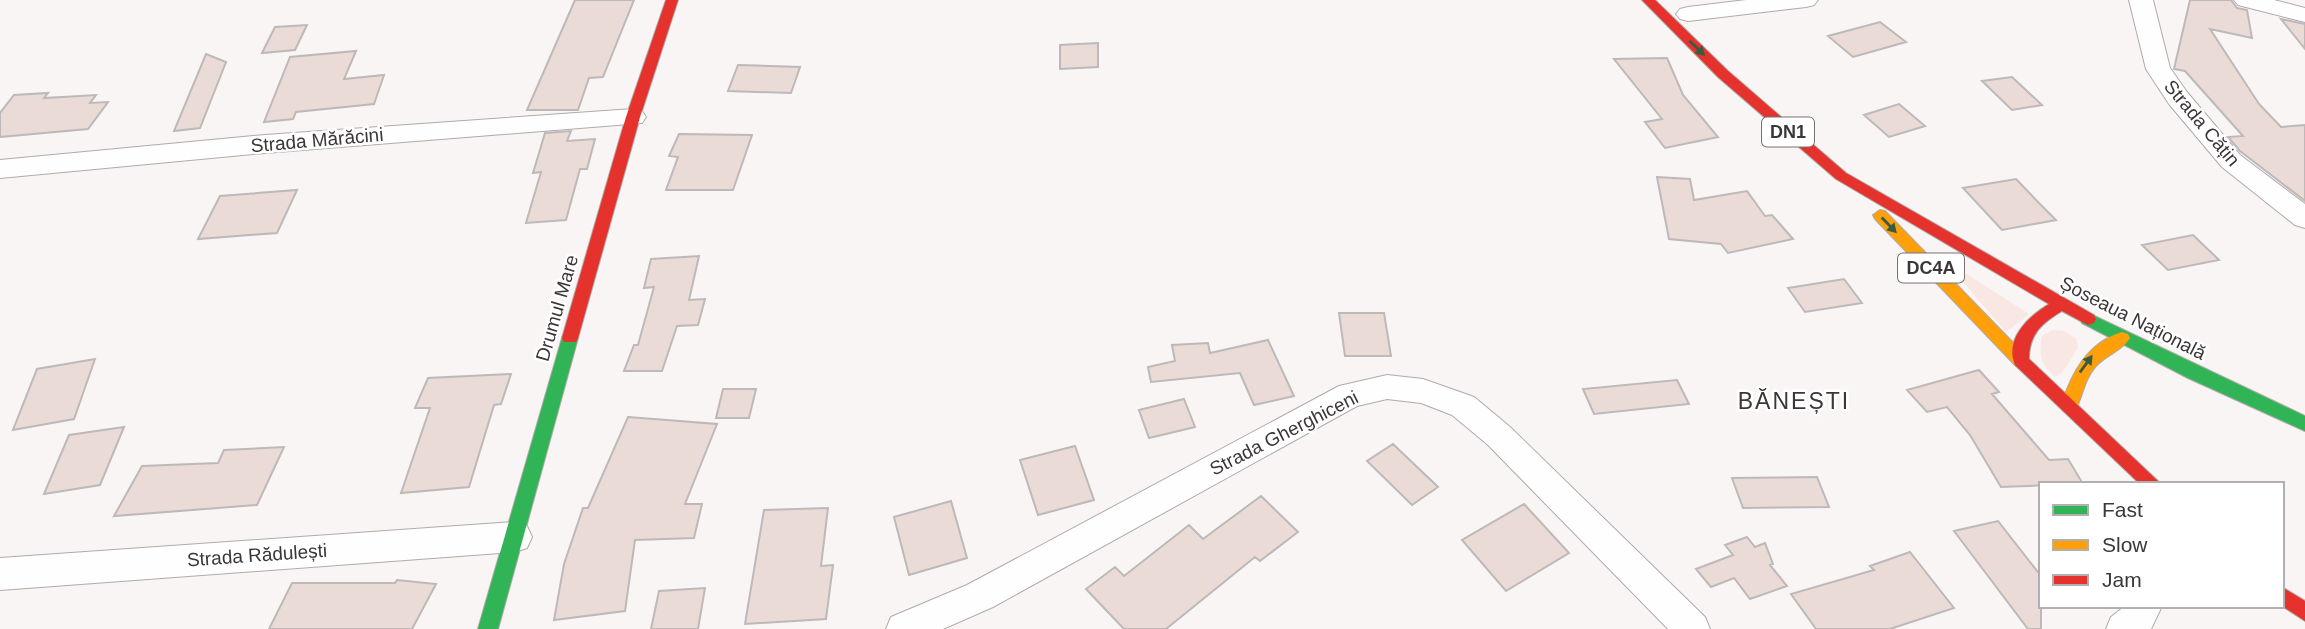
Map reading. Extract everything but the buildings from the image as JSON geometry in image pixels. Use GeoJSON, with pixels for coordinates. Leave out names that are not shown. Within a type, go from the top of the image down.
{"type":"FeatureCollection","features":[{"type":"Feature","properties":{"kind":"main road","name":"Drumul Mare"},"geometry":{"type":"LineString","coordinates":[[488,629],[634,117],[672,0]]}},
{"type":"Feature","properties":{"kind":"main road","name":"Șoseaua Națională"},"geometry":{"type":"LineString","coordinates":[[1648,0],[1743,91],[1841,176],[2060,305],[2122,338],[2305,424]]}},
{"type":"Feature","properties":{"kind":"main road","name":"Șoseaua Națională"},"geometry":{"type":"LineString","coordinates":[[1858,168],[1947,239]]}},
{"type":"Feature","properties":{"kind":"main road","name":"DC4A"},"geometry":{"type":"LineString","coordinates":[[1841,176],[2021,361],[2150,482]]}},
{"type":"Feature","properties":{"kind":"main road"},"geometry":{"type":"LineString","coordinates":[[2021,361],[2018,344],[2029,325],[2060,305]]}},
{"type":"Feature","properties":{"kind":"main road"},"geometry":{"type":"LineString","coordinates":[[2069,406],[2077,378],[2089,358],[2122,338]]}},
{"type":"Feature","properties":{"kind":"main road"},"geometry":{"type":"LineString","coordinates":[[2284,596],[2305,612]]}},
{"type":"Feature","properties":{"kind":"street"},"geometry":{"type":"LineString","coordinates":[[1688,15],[1806,0]]}},
{"type":"Feature","properties":{"kind":"street","name":"Strada Cățin"},"geometry":{"type":"LineString","coordinates":[[2141,0],[2158,69],[2178,99],[2231,162],[2305,218]]}},
{"type":"Feature","properties":{"kind":"street"},"geometry":{"type":"LineString","coordinates":[[2246,0],[2305,15]]}},
{"type":"Feature","properties":{"kind":"street","name":"Strada Mărăcini"},"geometry":{"type":"LineString","coordinates":[[0,169],[305,141],[634,117]]}},
{"type":"Feature","properties":{"kind":"street","name":"Strada Gherghiceni"},"geometry":{"type":"LineString","coordinates":[[904,629],[980,596],[1350,395],[1387,387],[1423,391],[1463,406],[1498,435],[1692,629]]}},
{"type":"Feature","properties":{"kind":"street","name":"Strada Rădulești"},"geometry":{"type":"LineString","coordinates":[[0,574],[515,537]]}},
{"type":"Feature","properties":{"kind":"street"},"geometry":{"type":"LineString","coordinates":[[2124,629],[2137,620],[2143,608]]}},
{"type":"Feature","properties":{"kind":"shaded area"},"geometry":{"type":"Polygon","coordinates":[[[1956,274],[1967,274],[2029,314],[2006,332],[1956,274]]]}},
{"type":"Feature","properties":{"kind":"shaded area"},"geometry":{"type":"Polygon","coordinates":[[[2053,330],[2064,331],[2076,338],[2078,348],[2062,373],[2055,377],[2046,368],[2040,349],[2042,336],[2053,330]]]}},
{"type":"Feature","properties":{"kind":"traffic: fast"},"geometry":{"type":"LineString","coordinates":[[2088,319],[2194,373],[2305,424]]}},
{"type":"Feature","properties":{"kind":"traffic: fast"},"geometry":{"type":"LineString","coordinates":[[488,629],[570,338]]}},
{"type":"Feature","properties":{"kind":"traffic: slow"},"geometry":{"type":"LineString","coordinates":[[1880,215],[2021,361]]}},
{"type":"Feature","properties":{"kind":"traffic: slow"},"geometry":{"type":"LineString","coordinates":[[2069,406],[2077,382],[2087,365],[2101,351],[2122,338]]}},
{"type":"Feature","properties":{"kind":"traffic: jam"},"geometry":{"type":"LineString","coordinates":[[570,338],[633,117],[672,0]]}},
{"type":"Feature","properties":{"kind":"traffic: jam"},"geometry":{"type":"LineString","coordinates":[[1648,0],[1723,74],[1841,176],[2088,319]]}},
{"type":"Feature","properties":{"kind":"traffic: jam"},"geometry":{"type":"LineString","coordinates":[[2060,305],[2030,327],[2023,341],[2021,361],[2150,482]]}},
{"type":"Feature","properties":{"kind":"traffic: jam"},"geometry":{"type":"LineString","coordinates":[[2284,596],[2305,612]]}},
{"type":"Feature","properties":{"kind":"district","name":"BĂNEȘTI"},"geometry":{"type":"Point","coordinates":[1794,401]}}]}
